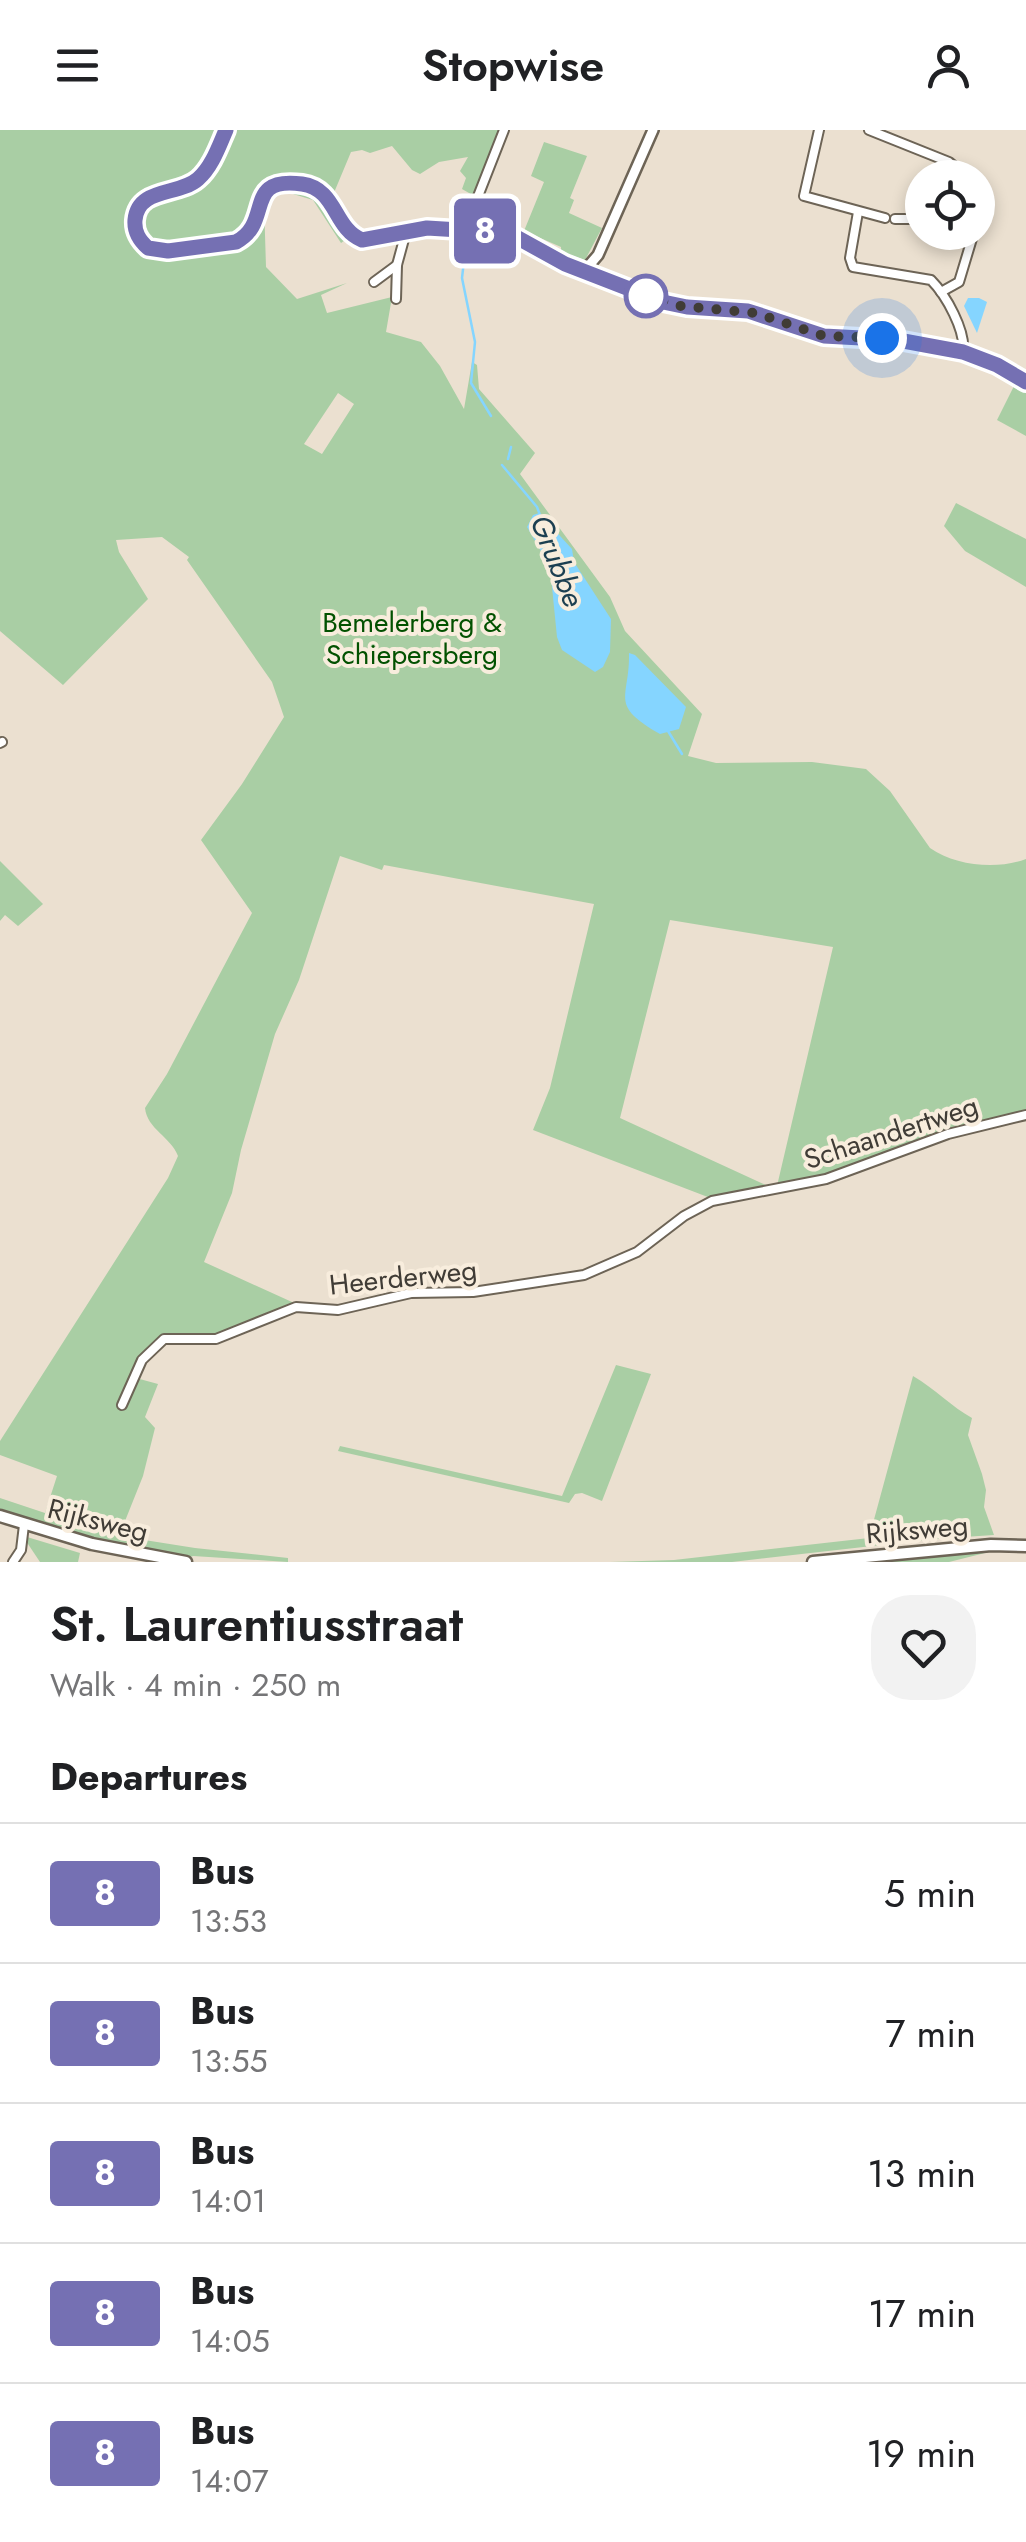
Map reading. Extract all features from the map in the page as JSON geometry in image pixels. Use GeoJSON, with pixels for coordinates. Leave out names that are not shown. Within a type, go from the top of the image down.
{"type":"FeatureCollection","features":[{"type":"Feature","properties":{"kind":"main road","name":"Rijksweg"},"geometry":{"type":"LineString","coordinates":[[0,1516],[92,1544],[186,1562]]}},
{"type":"Feature","properties":{"kind":"main road","name":"Rijksweg"},"geometry":{"type":"LineString","coordinates":[[813,1562],[991,1545],[1026,1546]]}},
{"type":"Feature","properties":{"kind":"street"},"geometry":{"type":"LineString","coordinates":[[226,130],[198,180],[184,188],[151,196],[140,205],[135,226],[145,245],[168,251],[239,240],[254,225],[264,191],[287,183],[319,188],[348,231],[362,240],[434,228],[514,235],[565,264],[669,304],[748,311],[824,336],[898,340],[963,352],[1026,382]]}},
{"type":"Feature","properties":{"kind":"street"},"geometry":{"type":"LineString","coordinates":[[469,230],[504,130]]}},
{"type":"Feature","properties":{"kind":"street"},"geometry":{"type":"LineString","coordinates":[[585,270],[598,255],[653,130]]}},
{"type":"Feature","properties":{"kind":"street"},"geometry":{"type":"LineString","coordinates":[[819,130],[804,196],[858,212],[905,218]]}},
{"type":"Feature","properties":{"kind":"street"},"geometry":{"type":"LineString","coordinates":[[869,130],[942,160]]}},
{"type":"Feature","properties":{"kind":"street"},"geometry":{"type":"LineString","coordinates":[[858,212],[850,258],[853,267],[930,280],[941,292],[964,339],[963,352]]}},
{"type":"Feature","properties":{"kind":"street"},"geometry":{"type":"LineString","coordinates":[[396,300],[397,264],[406,232]]}},
{"type":"Feature","properties":{"kind":"street"},"geometry":{"type":"LineString","coordinates":[[941,292],[959,282],[969,250]]}},
{"type":"Feature","properties":{"kind":"street"},"geometry":{"type":"LineString","coordinates":[[598,255],[602,276]]}},
{"type":"Feature","properties":{"kind":"street"},"geometry":{"type":"LineString","coordinates":[[374,282],[397,264]]}},
{"type":"Feature","properties":{"kind":"street","name":"Schaandertweg"},"geometry":{"type":"LineString","coordinates":[[712,1200],[826,1179],[948,1134],[1026,1114]]}},
{"type":"Feature","properties":{"kind":"street","name":"Heerderweg"},"geometry":{"type":"LineString","coordinates":[[122,1405],[142,1360],[164,1340],[216,1339],[293,1308],[338,1310],[411,1293],[484,1291],[584,1275],[637,1252],[712,1200]]}},
{"type":"Feature","properties":{"kind":"street"},"geometry":{"type":"LineString","coordinates":[[13,1562],[21,1550],[24,1525]]}},
{"type":"Feature","properties":{"kind":"green space","name":"Bemelerberg & Schiepersberg"},"geometry":{"type":"Polygon","coordinates":[[[0,130],[501,130],[476,197],[462,189],[466,178],[460,171],[468,157],[439,162],[420,174],[392,146],[370,153],[351,152],[328,207],[348,238],[341,243],[313,200],[293,194],[271,194],[264,203],[266,267],[297,299],[347,283],[321,295],[327,313],[392,297],[386,332],[421,342],[440,366],[464,409],[472,362],[477,365],[479,389],[535,453],[520,474],[610,597],[625,631],[702,714],[688,756],[716,763],[812,762],[866,769],[890,791],[930,848],[940,854],[977,864],[1026,859],[1026,1110],[840,1171],[777,1186],[833,947],[670,920],[620,1118],[770,1187],[713,1199],[533,1130],[550,1088],[594,904],[384,865],[382,870],[340,856],[299,980],[275,1034],[232,1193],[204,1262],[292,1302],[295,1310],[211,1345],[165,1341],[145,1359],[136,1378],[158,1384],[145,1417],[155,1428],[143,1476],[119,1536],[288,1558],[288,1562],[193,1556],[186,1559],[114,1545],[0,1513],[0,1498],[45,1513],[57,1476],[0,1455],[0,1441],[168,1178],[178,1156],[150,1122],[145,1108],[252,913],[201,840],[284,717],[272,682],[187,560],[189,557],[162,537],[116,540],[119,552],[148,599],[63,685],[0,631],[0,130]],[[338,393],[304,444],[322,454],[354,404],[338,393]]]}},
{"type":"Feature","properties":{"kind":"green space"},"geometry":{"type":"Polygon","coordinates":[[[544,142],[587,156],[570,198],[574,200],[569,213],[602,228],[585,260],[561,252],[561,247],[524,231],[544,182],[531,176],[544,142]]]}},
{"type":"Feature","properties":{"kind":"green space"},"geometry":{"type":"Polygon","coordinates":[[[1016,382],[1026,386],[1026,436],[997,420],[1016,382]]]}},
{"type":"Feature","properties":{"kind":"green space"},"geometry":{"type":"Polygon","coordinates":[[[956,503],[1026,539],[1026,587],[965,551],[944,526],[956,503]]]}},
{"type":"Feature","properties":{"kind":"green space"},"geometry":{"type":"Polygon","coordinates":[[[0,861],[43,904],[18,926],[5,915],[0,921],[0,861]]]}},
{"type":"Feature","properties":{"kind":"green space"},"geometry":{"type":"Polygon","coordinates":[[[616,1365],[651,1374],[602,1501],[582,1493],[575,1494],[569,1503],[338,1451],[340,1446],[562,1496],[616,1365]]]}},
{"type":"Feature","properties":{"kind":"green space"},"geometry":{"type":"Polygon","coordinates":[[[913,1376],[972,1418],[968,1435],[982,1474],[986,1490],[984,1507],[994,1535],[732,1562],[610,1562],[674,1560],[869,1538],[913,1376]]]}},
{"type":"Feature","properties":{"kind":"green space"},"geometry":{"type":"Polygon","coordinates":[[[24,1538],[80,1553],[78,1562],[40,1562],[24,1538]]]}},
{"type":"Feature","properties":{"kind":"green space"},"geometry":{"type":"Polygon","coordinates":[[[997,1550],[949,1562],[863,1562],[997,1550]]]}},
{"type":"Feature","properties":{"kind":"water"},"geometry":{"type":"Polygon","coordinates":[[[968,298],[987,302],[977,333],[964,306],[968,298]]]}},
{"type":"Feature","properties":{"kind":"water"},"geometry":{"type":"Polygon","coordinates":[[[539,513],[572,549],[574,562],[611,619],[610,652],[603,667],[595,672],[562,650],[557,637],[550,567],[527,527],[533,515],[539,513]]]}},
{"type":"Feature","properties":{"kind":"water"},"geometry":{"type":"Polygon","coordinates":[[[629,653],[686,707],[679,729],[660,734],[633,715],[625,700],[629,653]]]}},
{"type":"Feature","properties":{"kind":"waterway"},"geometry":{"type":"LineString","coordinates":[[467,235],[462,278],[475,342],[471,383],[491,416]]}},
{"type":"Feature","properties":{"kind":"waterway","name":"Grubbe"},"geometry":{"type":"LineString","coordinates":[[508,459],[511,447]]}},
{"type":"Feature","properties":{"kind":"waterway","name":"Grubbe"},"geometry":{"type":"LineString","coordinates":[[502,465],[540,515]]}},
{"type":"Feature","properties":{"kind":"waterway","name":"Grubbe"},"geometry":{"type":"LineString","coordinates":[[668,731],[682,754]]}},
{"type":"Feature","properties":{"kind":"bus line","name":"8"},"geometry":{"type":"LineString","coordinates":[[226,130],[198,180],[184,188],[151,196],[140,205],[136,230],[148,248],[168,251],[236,242],[254,225],[266,188],[302,184],[319,188],[348,231],[362,240],[427,228],[509,233],[565,264],[663,302],[748,311],[824,336],[898,340],[963,352],[1026,382]]}},
{"type":"Feature","properties":{"kind":"route"},"geometry":{"type":"LineString","coordinates":[[646,296],[681,306],[742,310],[824,336],[882,338]]}}]}
